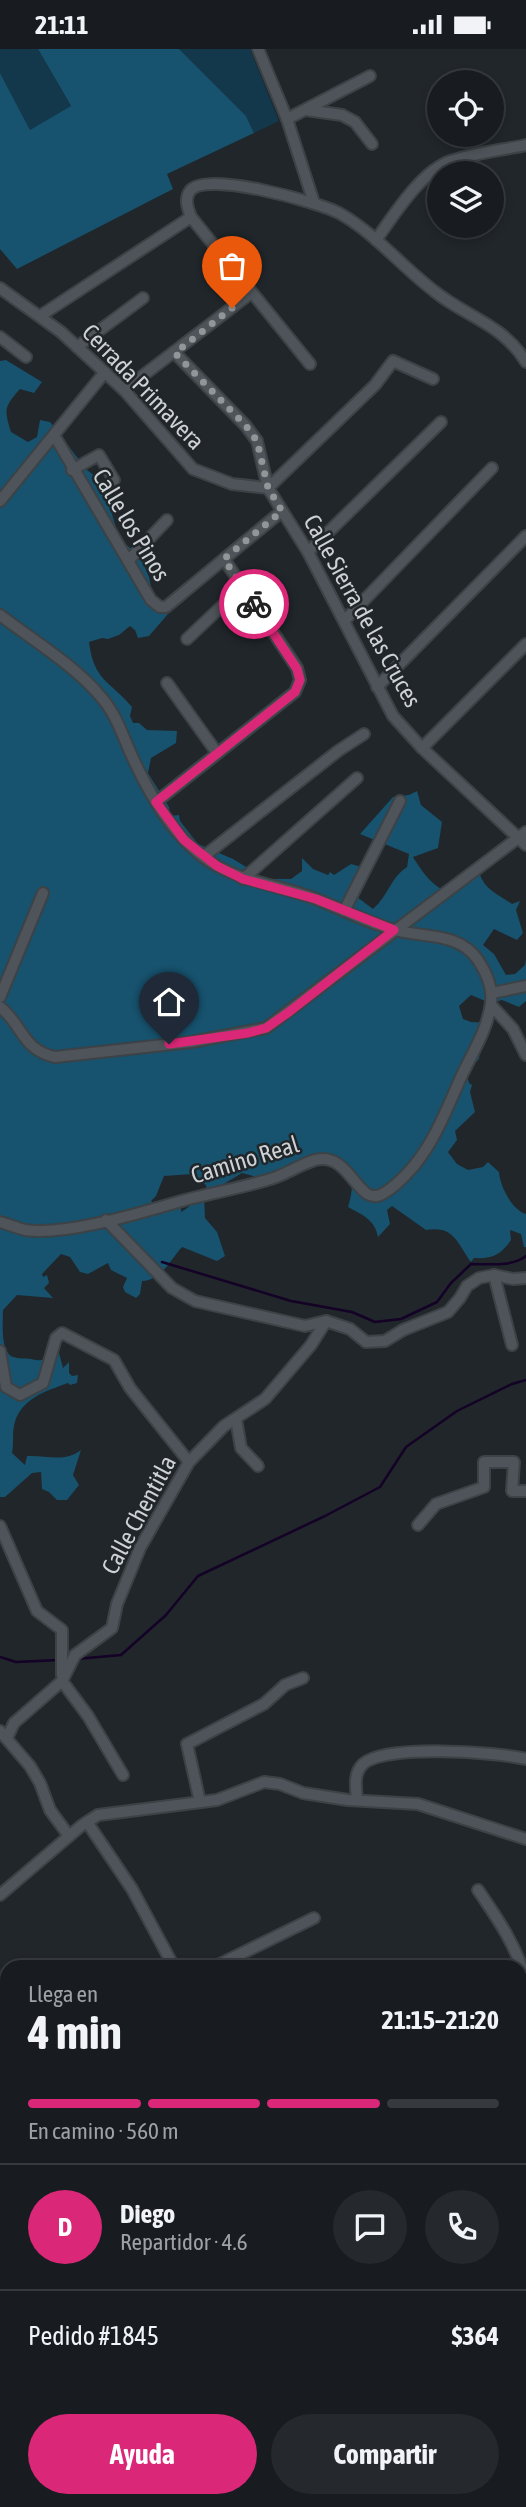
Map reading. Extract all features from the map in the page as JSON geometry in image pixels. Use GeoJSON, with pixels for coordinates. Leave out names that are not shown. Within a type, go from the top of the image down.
{"type":"FeatureCollection","features":[{"type":"Feature","properties":{"kind":"street"},"geometry":{"type":"LineString","coordinates":[[258,49],[287,119],[314,203]]}},
{"type":"Feature","properties":{"kind":"street"},"geometry":{"type":"LineString","coordinates":[[287,119],[370,76]]}},
{"type":"Feature","properties":{"kind":"street"},"geometry":{"type":"LineString","coordinates":[[306,110],[342,115],[355,122],[372,144]]}},
{"type":"Feature","properties":{"kind":"street"},"geometry":{"type":"LineString","coordinates":[[376,240],[411,193],[429,174],[449,161],[526,145]]}},
{"type":"Feature","properties":{"kind":"street"},"geometry":{"type":"LineString","coordinates":[[310,363],[191,217],[186,204],[190,190],[212,183],[231,184],[314,203],[335,211],[358,224],[405,269],[451,305],[492,325],[526,362]]}},
{"type":"Feature","properties":{"kind":"street"},"geometry":{"type":"LineString","coordinates":[[40,316],[191,217]]}},
{"type":"Feature","properties":{"kind":"street","name":"Cerrada Primavera"},"geometry":{"type":"LineString","coordinates":[[0,288],[40,316],[105,372],[193,469],[232,484],[268,488]]}},
{"type":"Feature","properties":{"kind":"street"},"geometry":{"type":"LineString","coordinates":[[124,390],[251,293]]}},
{"type":"Feature","properties":{"kind":"street"},"geometry":{"type":"LineString","coordinates":[[77,348],[143,298]]}},
{"type":"Feature","properties":{"kind":"street"},"geometry":{"type":"LineString","coordinates":[[0,337],[26,357]]}},
{"type":"Feature","properties":{"kind":"street","name":"Calle Sierra de las Cruces"},"geometry":{"type":"LineString","coordinates":[[175,353],[246,426],[257,441],[268,488],[308,552],[393,716],[422,748],[523,838]]}},
{"type":"Feature","properties":{"kind":"street"},"geometry":{"type":"LineString","coordinates":[[268,488],[375,385],[393,362],[433,379]]}},
{"type":"Feature","properties":{"kind":"street"},"geometry":{"type":"LineString","coordinates":[[0,501],[105,372]]}},
{"type":"Feature","properties":{"kind":"street"},"geometry":{"type":"LineString","coordinates":[[308,552],[440,422]]}},
{"type":"Feature","properties":{"kind":"street","name":"Calle los Pinos"},"geometry":{"type":"LineString","coordinates":[[54,435],[72,470],[151,600],[160,607],[166,607],[282,511]]}},
{"type":"Feature","properties":{"kind":"street"},"geometry":{"type":"LineString","coordinates":[[72,470],[99,455],[114,480]]}},
{"type":"Feature","properties":{"kind":"street"},"geometry":{"type":"LineString","coordinates":[[345,620],[492,468]]}},
{"type":"Feature","properties":{"kind":"street"},"geometry":{"type":"LineString","coordinates":[[128,561],[167,520]]}},
{"type":"Feature","properties":{"kind":"street"},"geometry":{"type":"LineString","coordinates":[[377,687],[526,536]]}},
{"type":"Feature","properties":{"kind":"street"},"geometry":{"type":"LineString","coordinates":[[156,802],[295,692],[300,680],[297,669],[224,559]]}},
{"type":"Feature","properties":{"kind":"street"},"geometry":{"type":"LineString","coordinates":[[187,639],[242,587]]}},
{"type":"Feature","properties":{"kind":"street"},"geometry":{"type":"LineString","coordinates":[[0,615],[101,696],[118,722],[156,802],[184,840],[203,857],[243,879],[285,888],[394,930],[461,944],[476,958],[487,978],[491,999],[513,1029],[526,1055]]}},
{"type":"Feature","properties":{"kind":"street"},"geometry":{"type":"LineString","coordinates":[[422,748],[526,644]]}},
{"type":"Feature","properties":{"kind":"street"},"geometry":{"type":"LineString","coordinates":[[167,683],[217,753]]}},
{"type":"Feature","properties":{"kind":"street"},"geometry":{"type":"LineString","coordinates":[[203,857],[338,751],[364,734]]}},
{"type":"Feature","properties":{"kind":"street"},"geometry":{"type":"LineString","coordinates":[[243,879],[357,778]]}},
{"type":"Feature","properties":{"kind":"street"},"geometry":{"type":"LineString","coordinates":[[344,911],[400,801]]}},
{"type":"Feature","properties":{"kind":"street"},"geometry":{"type":"LineString","coordinates":[[0,1007],[31,1047],[41,1054],[55,1057],[248,1033],[266,1028],[394,930],[523,838]]}},
{"type":"Feature","properties":{"kind":"street"},"geometry":{"type":"LineString","coordinates":[[0,997],[43,893]]}},
{"type":"Feature","properties":{"kind":"street"},"geometry":{"type":"LineString","coordinates":[[491,999],[526,986]]}},
{"type":"Feature","properties":{"kind":"street","name":"Camino Real"},"geometry":{"type":"LineString","coordinates":[[0,1222],[25,1230],[51,1229],[106,1220],[268,1180],[320,1159],[332,1160],[342,1165],[364,1192],[374,1196],[382,1194],[413,1167],[440,1123],[482,1033],[491,999]]}},
{"type":"Feature","properties":{"kind":"street"},"geometry":{"type":"LineString","coordinates":[[106,1220],[172,1288],[195,1301],[305,1326],[326,1321],[350,1329],[366,1342],[385,1341],[403,1330],[448,1312],[467,1286],[479,1278],[494,1275],[513,1279],[526,1278]]}},
{"type":"Feature","properties":{"kind":"street"},"geometry":{"type":"LineString","coordinates":[[494,1275],[512,1345]]}},
{"type":"Feature","properties":{"kind":"street","name":"Calle Chentitla"},"geometry":{"type":"LineString","coordinates":[[67,1659],[112,1628],[117,1604],[139,1548],[189,1462],[218,1431],[265,1399],[312,1345],[326,1321]]}},
{"type":"Feature","properties":{"kind":"street"},"geometry":{"type":"LineString","coordinates":[[0,1351],[6,1387],[20,1395],[43,1383],[56,1338],[62,1333],[114,1360],[130,1388],[189,1462]]}},
{"type":"Feature","properties":{"kind":"street"},"geometry":{"type":"LineString","coordinates":[[236,1419],[241,1448],[258,1466]]}},
{"type":"Feature","properties":{"kind":"street"},"geometry":{"type":"LineString","coordinates":[[418,1525],[436,1504],[484,1487],[484,1462],[514,1462],[513,1491],[526,1492]]}},
{"type":"Feature","properties":{"kind":"street"},"geometry":{"type":"LineString","coordinates":[[0,1526],[37,1611],[62,1630],[67,1659],[62,1681],[4,1735],[30,1766],[50,1810],[69,1836]]}},
{"type":"Feature","properties":{"kind":"street"},"geometry":{"type":"LineString","coordinates":[[200,1802],[187,1744],[264,1704],[285,1685],[303,1678]]}},
{"type":"Feature","properties":{"kind":"street"},"geometry":{"type":"LineString","coordinates":[[62,1681],[88,1716],[123,1775]]}},
{"type":"Feature","properties":{"kind":"street"},"geometry":{"type":"LineString","coordinates":[[357,1800],[356,1776],[364,1763],[396,1754],[478,1752],[526,1759]]}},
{"type":"Feature","properties":{"kind":"street"},"geometry":{"type":"LineString","coordinates":[[0,1895],[69,1836],[99,1815],[121,1810],[217,1800],[264,1782],[280,1784],[303,1793],[418,1804],[526,1839]]}},
{"type":"Feature","properties":{"kind":"street"},"geometry":{"type":"LineString","coordinates":[[87,1822],[131,1889],[170,1960]]}},
{"type":"Feature","properties":{"kind":"street"},"geometry":{"type":"LineString","coordinates":[[478,1890],[506,1931],[520,1960]]}},
{"type":"Feature","properties":{"kind":"street"},"geometry":{"type":"LineString","coordinates":[[228,1960],[314,1918]]}},
{"type":"Feature","properties":{"kind":"shaded area"},"geometry":{"type":"Polygon","coordinates":[[[0,49],[38,49],[71,107],[30,130],[0,73],[0,49]]]}},
{"type":"Feature","properties":{"kind":"shaded area"},"geometry":{"type":"Polygon","coordinates":[[[38,49],[179,49],[246,116],[254,133],[167,174],[173,189],[17,269],[0,249],[0,73],[30,130],[71,106],[38,49]]]}},
{"type":"Feature","properties":{"kind":"shaded area"},"geometry":{"type":"Polygon","coordinates":[[[179,49],[250,49],[279,121],[254,133],[246,116],[179,49]]]}},
{"type":"Feature","properties":{"kind":"shaded area"},"geometry":{"type":"Polygon","coordinates":[[[6,360],[42,382],[34,393],[20,389],[11,400],[7,418],[11,432],[28,442],[37,437],[40,420],[50,422],[87,470],[95,476],[98,485],[106,494],[117,531],[124,543],[140,556],[149,577],[154,600],[168,614],[149,636],[138,638],[130,626],[119,635],[89,642],[99,673],[132,707],[130,716],[133,723],[139,723],[147,730],[177,731],[176,743],[151,758],[148,773],[169,807],[170,816],[179,815],[180,821],[198,844],[233,859],[266,879],[291,879],[302,871],[302,858],[313,869],[328,875],[330,872],[334,875],[351,864],[358,866],[365,872],[353,894],[373,909],[401,871],[407,867],[409,854],[360,834],[393,797],[417,791],[421,805],[442,822],[438,848],[413,857],[417,864],[434,884],[449,891],[457,891],[465,886],[479,869],[480,876],[491,890],[512,904],[520,901],[516,910],[523,933],[517,940],[494,929],[483,945],[494,954],[506,975],[515,974],[525,965],[526,959],[526,1001],[519,1007],[502,1000],[490,1003],[471,995],[459,1006],[463,1019],[488,1023],[479,1059],[466,1072],[472,1085],[470,1092],[475,1112],[455,1131],[457,1140],[448,1152],[457,1164],[468,1170],[483,1167],[488,1162],[499,1172],[508,1197],[516,1208],[526,1214],[526,1247],[521,1234],[510,1230],[511,1240],[500,1253],[486,1258],[474,1258],[471,1262],[449,1233],[443,1230],[426,1230],[392,1206],[387,1210],[390,1224],[378,1237],[371,1222],[348,1207],[352,1184],[347,1162],[326,1159],[261,1178],[242,1173],[207,1194],[206,1185],[193,1174],[164,1176],[156,1196],[151,1201],[163,1210],[173,1210],[177,1204],[181,1207],[181,1212],[204,1195],[205,1218],[217,1232],[225,1256],[217,1261],[182,1247],[165,1269],[155,1277],[142,1281],[140,1294],[136,1298],[125,1292],[123,1287],[127,1278],[111,1270],[108,1263],[88,1274],[80,1272],[70,1257],[61,1254],[42,1274],[43,1277],[47,1275],[49,1283],[44,1288],[53,1298],[17,1295],[3,1310],[3,1336],[9,1354],[15,1358],[41,1360],[53,1349],[59,1353],[63,1368],[69,1362],[69,1373],[72,1376],[78,1375],[77,1383],[51,1389],[27,1403],[21,1409],[13,1429],[12,1453],[25,1465],[27,1456],[62,1457],[81,1450],[73,1475],[79,1485],[67,1500],[57,1500],[42,1489],[41,1472],[32,1473],[5,1497],[0,1497],[0,361],[6,360]]]}},
{"type":"Feature","properties":{"kind":"waterway"},"geometry":{"type":"LineString","coordinates":[[162,1262],[291,1301],[352,1312],[375,1322],[401,1319],[437,1302],[451,1283],[471,1264],[514,1262],[526,1256]]}},
{"type":"Feature","properties":{"kind":"waterway"},"geometry":{"type":"LineString","coordinates":[[76,1659],[121,1655],[166,1615],[198,1576],[380,1487],[406,1447],[457,1411],[526,1380]]}},
{"type":"Feature","properties":{"kind":"waterway"},"geometry":{"type":"LineString","coordinates":[[0,1657],[16,1662],[59,1660]]}},
{"type":"Feature","properties":{"kind":"way so far"},"geometry":{"type":"LineString","coordinates":[[232,308],[175,353],[246,426],[257,441],[268,488],[282,511],[224,559],[254,604]]}},
{"type":"Feature","properties":{"kind":"route"},"geometry":{"type":"LineString","coordinates":[[169,1044],[266,1028],[394,930],[285,888],[243,879],[217,866],[184,840],[156,802],[295,692],[300,680],[297,669],[254,604]]}}]}
